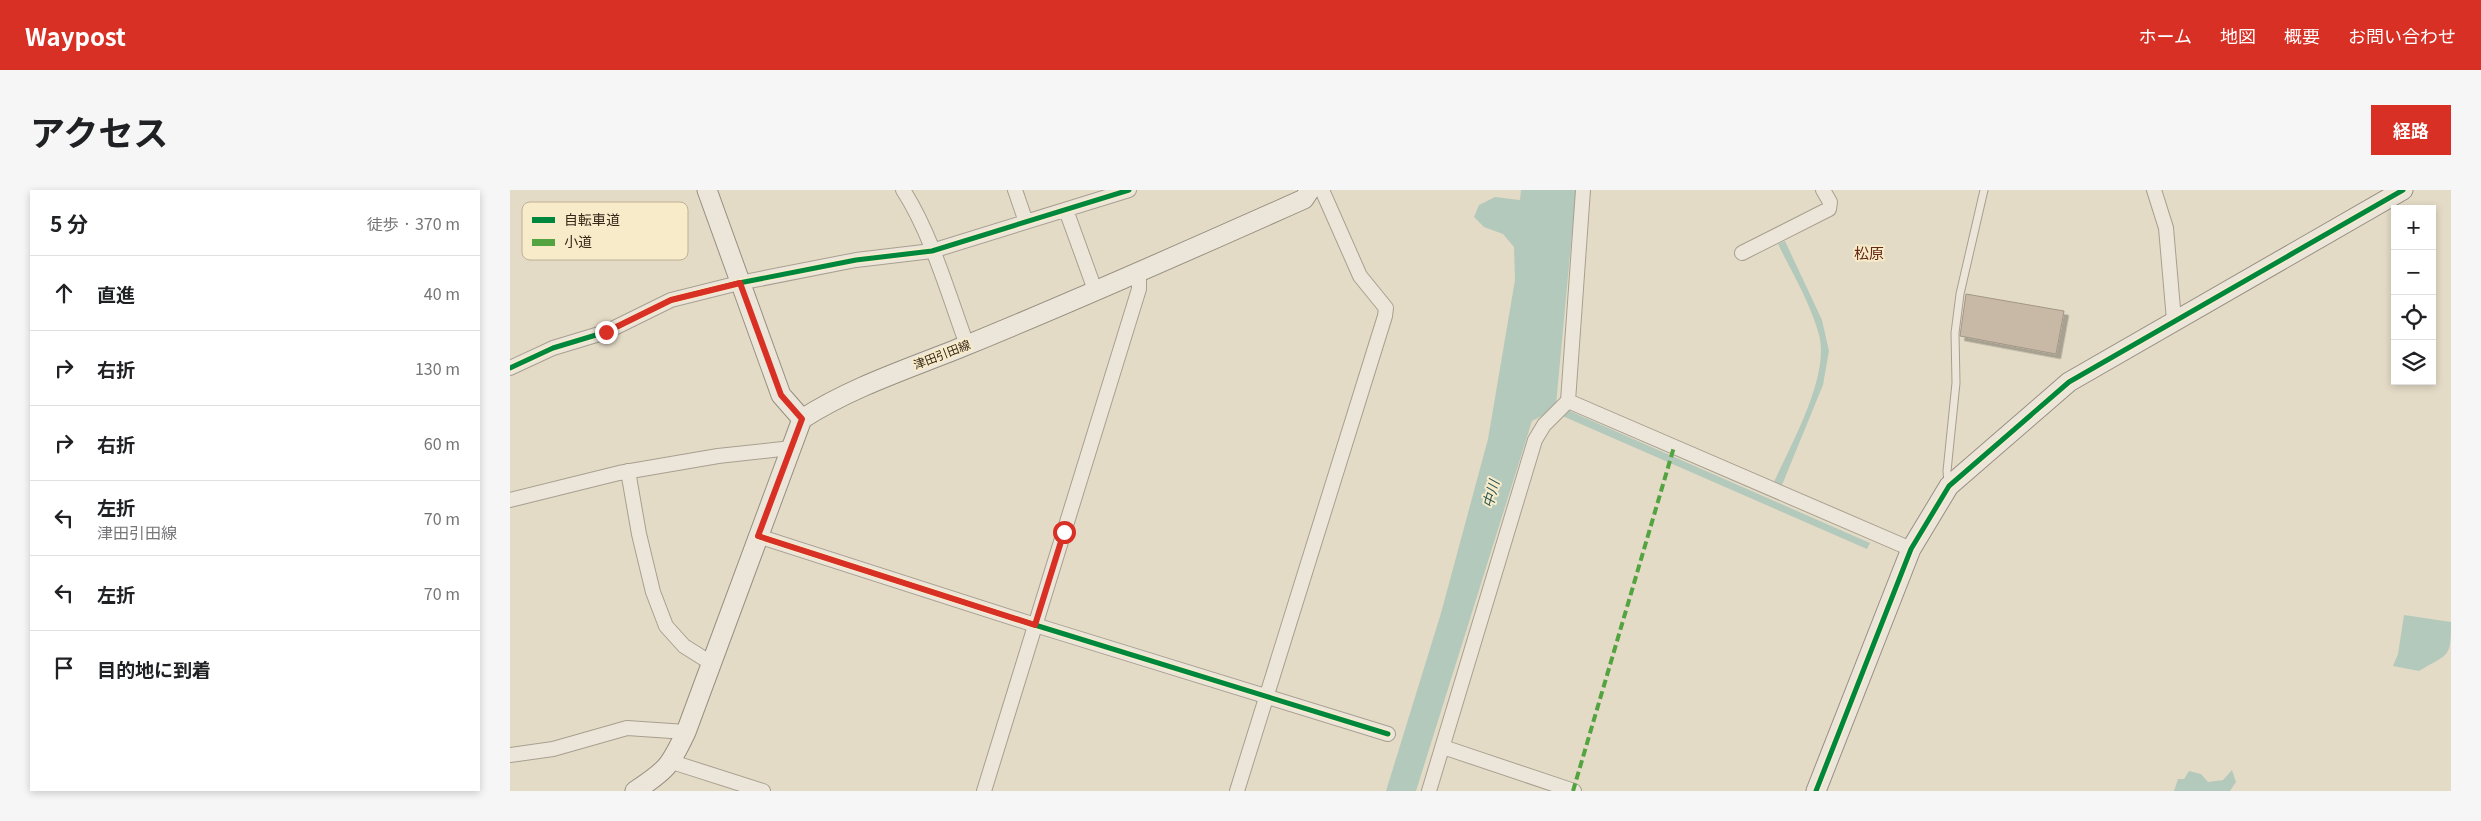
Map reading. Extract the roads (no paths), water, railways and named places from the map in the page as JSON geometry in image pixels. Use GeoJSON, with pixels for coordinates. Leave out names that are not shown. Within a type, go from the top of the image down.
{"type":"FeatureCollection","features":[{"type":"Feature","properties":{"kind":"street"},"geometry":{"type":"LineString","coordinates":[[635,791],[661,774],[672,762],[686,732],[802,419],[781,395],[707,190]]}},
{"type":"Feature","properties":{"kind":"street"},"geometry":{"type":"LineString","coordinates":[[903,190],[911,202],[932,251],[967,345]]}},
{"type":"Feature","properties":{"kind":"street"},"geometry":{"type":"LineString","coordinates":[[1015,190],[1026,222]]}},
{"type":"Feature","properties":{"kind":"street"},"geometry":{"type":"LineString","coordinates":[[510,368],[553,348],[606,332],[671,300],[740,283],[856,260],[932,251],[1129,190]]}},
{"type":"Feature","properties":{"kind":"street","name":"津田引田線"},"geometry":{"type":"LineString","coordinates":[[802,419],[860,387],[967,345],[1304,199],[1310,190]]}},
{"type":"Feature","properties":{"kind":"street"},"geometry":{"type":"LineString","coordinates":[[1237,791],[1385,316],[1386,308],[1360,276],[1322,190]]}},
{"type":"Feature","properties":{"kind":"street"},"geometry":{"type":"LineString","coordinates":[[1429,791],[1535,440],[1544,425],[1568,401],[1583,190]]}},
{"type":"Feature","properties":{"kind":"street"},"geometry":{"type":"LineString","coordinates":[[1742,253],[1829,208],[1830,202],[1823,190]]}},
{"type":"Feature","properties":{"kind":"street"},"geometry":{"type":"LineString","coordinates":[[2154,190],[2166,228],[2174,320]]}},
{"type":"Feature","properties":{"kind":"street"},"geometry":{"type":"LineString","coordinates":[[1816,791],[1911,548],[1949,486],[2068,382],[2403,190]]}},
{"type":"Feature","properties":{"kind":"street"},"geometry":{"type":"LineString","coordinates":[[1066,210],[1095,290]]}},
{"type":"Feature","properties":{"kind":"street"},"geometry":{"type":"LineString","coordinates":[[984,791],[1139,290],[1139,272]]}},
{"type":"Feature","properties":{"kind":"street"},"geometry":{"type":"LineString","coordinates":[[1568,401],[1911,548]]}},
{"type":"Feature","properties":{"kind":"street"},"geometry":{"type":"LineString","coordinates":[[510,500],[628,472],[718,456],[791,448]]}},
{"type":"Feature","properties":{"kind":"street"},"geometry":{"type":"LineString","coordinates":[[628,472],[638,534],[653,592],[666,626],[684,646],[711,663]]}},
{"type":"Feature","properties":{"kind":"street"},"geometry":{"type":"LineString","coordinates":[[758,536],[1035,625],[1388,734]]}},
{"type":"Feature","properties":{"kind":"street"},"geometry":{"type":"LineString","coordinates":[[510,755],[553,748],[627,728],[686,732]]}},
{"type":"Feature","properties":{"kind":"street"},"geometry":{"type":"LineString","coordinates":[[1443,747],[1574,791]]}},
{"type":"Feature","properties":{"kind":"street"},"geometry":{"type":"LineString","coordinates":[[672,762],[734,787],[763,791]]}},
{"type":"Feature","properties":{"kind":"lane"},"geometry":{"type":"LineString","coordinates":[[1949,486],[1947,472],[1956,383],[1954,333],[1960,294],[1984,190]]}},
{"type":"Feature","properties":{"kind":"water","name":"中川"},"geometry":{"type":"Polygon","coordinates":[[[1521,190],[1576,190],[1556,405],[1870,543],[1867,549],[1551,411],[1532,421],[1416,791],[1386,791],[1441,613],[1488,439],[1515,280],[1514,247],[1503,234],[1484,227],[1474,217],[1479,205],[1495,197],[1520,200],[1521,190]]]}},
{"type":"Feature","properties":{"kind":"water"},"geometry":{"type":"Polygon","coordinates":[[[1785,241],[1822,320],[1829,351],[1823,385],[1782,485],[1774,482],[1807,410],[1819,370],[1821,352],[1816,323],[1778,244],[1785,241]]]}},
{"type":"Feature","properties":{"kind":"water"},"geometry":{"type":"Polygon","coordinates":[[[2404,615],[2451,622],[2450,643],[2446,654],[2419,671],[2393,666],[2398,654],[2404,615]]]}},
{"type":"Feature","properties":{"kind":"water"},"geometry":{"type":"Polygon","coordinates":[[[2232,770],[2236,782],[2230,791],[2174,791],[2178,779],[2184,779],[2189,771],[2201,774],[2208,782],[2223,780],[2232,770]]]}},
{"type":"Feature","properties":{"kind":"district","name":"松原"},"geometry":{"type":"Point","coordinates":[1869,254]}}]}
